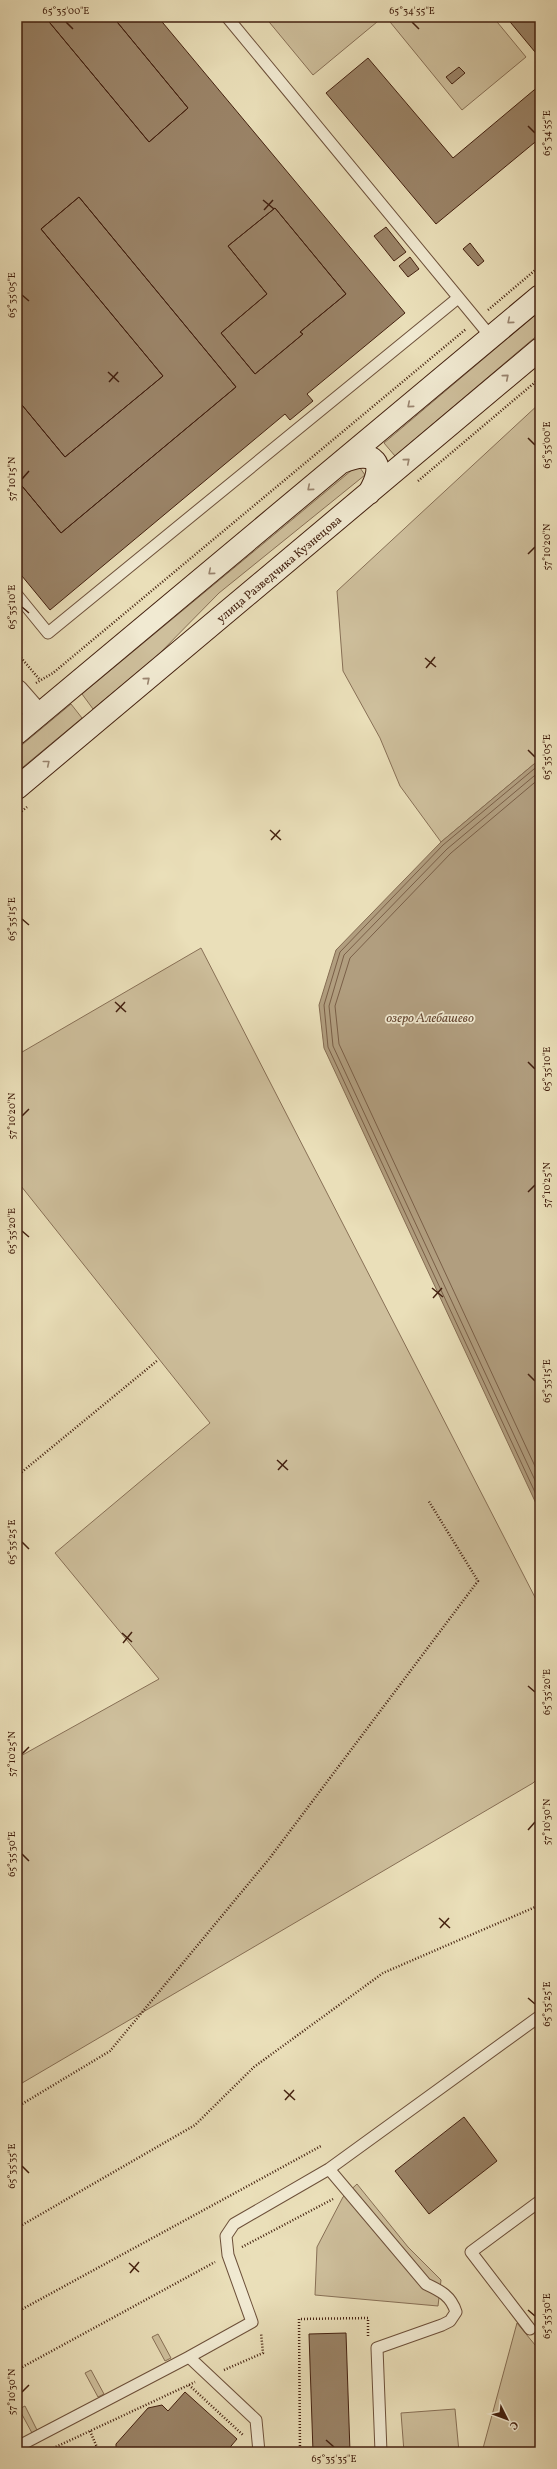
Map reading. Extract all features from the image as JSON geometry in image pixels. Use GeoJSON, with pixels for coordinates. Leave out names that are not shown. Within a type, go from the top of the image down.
{"type":"FeatureCollection","features":[{"type":"Feature","properties":{"kind":"main road"},"geometry":{"type":"LineString","coordinates":[[17,733],[540,296]]}},
{"type":"Feature","properties":{"kind":"main road","name":"улица Разведчика Кузнецова"},"geometry":{"type":"LineString","coordinates":[[17,788],[540,349]]}},
{"type":"Feature","properties":{"kind":"main road"},"geometry":{"type":"LineString","coordinates":[[342,462],[356,456],[367,455],[375,460],[378,469],[377,480],[369,493]]}},
{"type":"Feature","properties":{"kind":"main road"},"geometry":{"type":"LineString","coordinates":[[18,692],[38,715]]}},
{"type":"Feature","properties":{"kind":"lane"},"geometry":{"type":"LineString","coordinates":[[227,17],[491,338]]}},
{"type":"Feature","properties":{"kind":"lane"},"geometry":{"type":"LineString","coordinates":[[17,595],[48,633],[458,298]]}},
{"type":"Feature","properties":{"kind":"lane"},"geometry":{"type":"LineString","coordinates":[[17,2446],[189,2357],[252,2322],[228,2255],[226,2236],[234,2224],[329,2169],[540,2016]]}},
{"type":"Feature","properties":{"kind":"lane"},"geometry":{"type":"LineString","coordinates":[[329,2169],[426,2284],[443,2292],[453,2302],[456,2312],[450,2322],[377,2348],[381,2452]]}},
{"type":"Feature","properties":{"kind":"lane"},"geometry":{"type":"LineString","coordinates":[[530,2329],[471,2252],[540,2201]]}},
{"type":"Feature","properties":{"kind":"lane"},"geometry":{"type":"LineString","coordinates":[[189,2357],[256,2420],[259,2452]]}},
{"type":"Feature","properties":{"kind":"path"},"geometry":{"type":"LineString","coordinates":[[18,692],[40,680],[65,662],[540,266]]}},
{"type":"Feature","properties":{"kind":"path"},"geometry":{"type":"LineString","coordinates":[[17,653],[40,680]]}},
{"type":"Feature","properties":{"kind":"path"},"geometry":{"type":"LineString","coordinates":[[17,1476],[158,1360]]}},
{"type":"Feature","properties":{"kind":"path"},"geometry":{"type":"LineString","coordinates":[[17,2107],[110,2051],[269,1859],[478,1581],[428,1500]]}},
{"type":"Feature","properties":{"kind":"path"},"geometry":{"type":"LineString","coordinates":[[17,2228],[195,2125],[254,2067],[383,1973],[540,1905]]}},
{"type":"Feature","properties":{"kind":"path"},"geometry":{"type":"LineString","coordinates":[[17,2312],[321,2146]]}},
{"type":"Feature","properties":{"kind":"path"},"geometry":{"type":"LineString","coordinates":[[17,2370],[333,2198]]}},
{"type":"Feature","properties":{"kind":"path"},"geometry":{"type":"LineString","coordinates":[[300,2452],[299,2319],[368,2318],[368,2347],[377,2348]]}},
{"type":"Feature","properties":{"kind":"path"},"geometry":{"type":"LineString","coordinates":[[189,2385],[248,2439]]}},
{"type":"Feature","properties":{"kind":"path"},"geometry":{"type":"LineString","coordinates":[[90,2431],[100,2452]]}},
{"type":"Feature","properties":{"kind":"shaded area"},"geometry":{"type":"Polygon","coordinates":[[[265,17],[383,17],[313,75],[265,17]]]}},
{"type":"Feature","properties":{"kind":"shaded area"},"geometry":{"type":"Polygon","coordinates":[[[386,17],[493,17],[526,57],[462,110],[386,17]]]}},
{"type":"Feature","properties":{"kind":"shaded area"},"geometry":{"type":"Polygon","coordinates":[[[540,311],[540,333],[395,456],[384,443],[540,311]]]}},
{"type":"Feature","properties":{"kind":"shaded area"},"geometry":{"type":"Polygon","coordinates":[[[540,403],[540,759],[441,842],[400,786],[380,738],[343,671],[337,591],[540,403]]]}},
{"type":"Feature","properties":{"kind":"shaded area"},"geometry":{"type":"Polygon","coordinates":[[[358,465],[365,475],[219,593],[155,658],[93,709],[82,694],[358,465]]]}},
{"type":"Feature","properties":{"kind":"shaded area"},"geometry":{"type":"Polygon","coordinates":[[[71,704],[82,718],[17,772],[17,749],[71,704]]]}},
{"type":"Feature","properties":{"kind":"shaded area"},"geometry":{"type":"Polygon","coordinates":[[[201,948],[540,1607],[540,1776],[533,1783],[17,2086],[17,1758],[159,1679],[55,1553],[210,1423],[17,1181],[17,1055],[201,948]]]}},
{"type":"Feature","properties":{"kind":"shaded area"},"geometry":{"type":"Polygon","coordinates":[[[357,2184],[408,2247],[441,2280],[438,2306],[315,2295],[317,2247],[343,2197],[357,2184]]]}},
{"type":"Feature","properties":{"kind":"shaded area"},"geometry":{"type":"Polygon","coordinates":[[[517,2323],[540,2351],[540,2452],[482,2452],[517,2323]]]}},
{"type":"Feature","properties":{"kind":"shaded area"},"geometry":{"type":"Polygon","coordinates":[[[158,2334],[171,2358],[165,2361],[152,2337],[158,2334]]]}},
{"type":"Feature","properties":{"kind":"shaded area"},"geometry":{"type":"Polygon","coordinates":[[[91,2370],[104,2394],[98,2397],[85,2373],[91,2370]]]}},
{"type":"Feature","properties":{"kind":"shaded area"},"geometry":{"type":"Polygon","coordinates":[[[25,2406],[37,2430],[32,2433],[19,2409],[25,2406]]]}},
{"type":"Feature","properties":{"kind":"shaded area"},"geometry":{"type":"Polygon","coordinates":[[[455,2409],[459,2452],[404,2452],[401,2413],[455,2409]]]}},
{"type":"Feature","properties":{"kind":"water","name":"озеро Алебашево"},"geometry":{"type":"Polygon","coordinates":[[[540,759],[540,1512],[324,1048],[319,1005],[336,950],[441,842],[540,759]]]}},
{"type":"Feature","properties":{"kind":"building"},"geometry":{"type":"Polygon","coordinates":[[[17,17],[45,17],[149,142],[188,108],[113,17],[158,17],[405,313],[307,394],[313,401],[290,420],[285,414],[50,610],[17,570],[17,480],[61,533],[236,387],[79,197],[41,229],[163,376],[65,457],[17,399],[17,17]],[[275,208],[228,246],[267,294],[221,333],[255,374],[303,334],[300,332],[346,294],[275,208]]]}},
{"type":"Feature","properties":{"kind":"building"},"geometry":{"type":"Polygon","coordinates":[[[45,17],[113,17],[188,108],[149,142],[45,17]]]}},
{"type":"Feature","properties":{"kind":"building"},"geometry":{"type":"Polygon","coordinates":[[[270,17],[280,17],[274,22],[270,17]]]}},
{"type":"Feature","properties":{"kind":"building"},"geometry":{"type":"Polygon","coordinates":[[[506,17],[540,17],[540,58],[506,17]]]}},
{"type":"Feature","properties":{"kind":"building"},"geometry":{"type":"Polygon","coordinates":[[[368,58],[453,158],[540,85],[540,138],[436,224],[326,93],[368,58]]]}},
{"type":"Feature","properties":{"kind":"building"},"geometry":{"type":"Polygon","coordinates":[[[459,67],[465,73],[452,84],[446,77],[459,67]]]}},
{"type":"Feature","properties":{"kind":"building"},"geometry":{"type":"Polygon","coordinates":[[[79,197],[236,387],[61,533],[17,480],[17,399],[65,457],[163,376],[41,229],[79,197]]]}},
{"type":"Feature","properties":{"kind":"building"},"geometry":{"type":"Polygon","coordinates":[[[275,208],[346,294],[300,332],[303,334],[255,374],[221,333],[267,294],[228,246],[275,208]]]}},
{"type":"Feature","properties":{"kind":"building"},"geometry":{"type":"Polygon","coordinates":[[[386,227],[406,252],[394,261],[374,236],[386,227]]]}},
{"type":"Feature","properties":{"kind":"building"},"geometry":{"type":"Polygon","coordinates":[[[470,243],[484,261],[478,266],[463,249],[470,243]]]}},
{"type":"Feature","properties":{"kind":"building"},"geometry":{"type":"Polygon","coordinates":[[[410,257],[419,269],[408,277],[399,266],[410,257]]]}},
{"type":"Feature","properties":{"kind":"building"},"geometry":{"type":"Polygon","coordinates":[[[464,2117],[497,2161],[429,2214],[395,2171],[464,2117]]]}},
{"type":"Feature","properties":{"kind":"building"},"geometry":{"type":"Polygon","coordinates":[[[346,2333],[350,2452],[313,2452],[309,2334],[346,2333]]]}},
{"type":"Feature","properties":{"kind":"building"},"geometry":{"type":"Polygon","coordinates":[[[185,2392],[237,2439],[226,2452],[116,2452],[116,2444],[148,2408],[162,2405],[168,2411],[185,2392]]]}}]}
